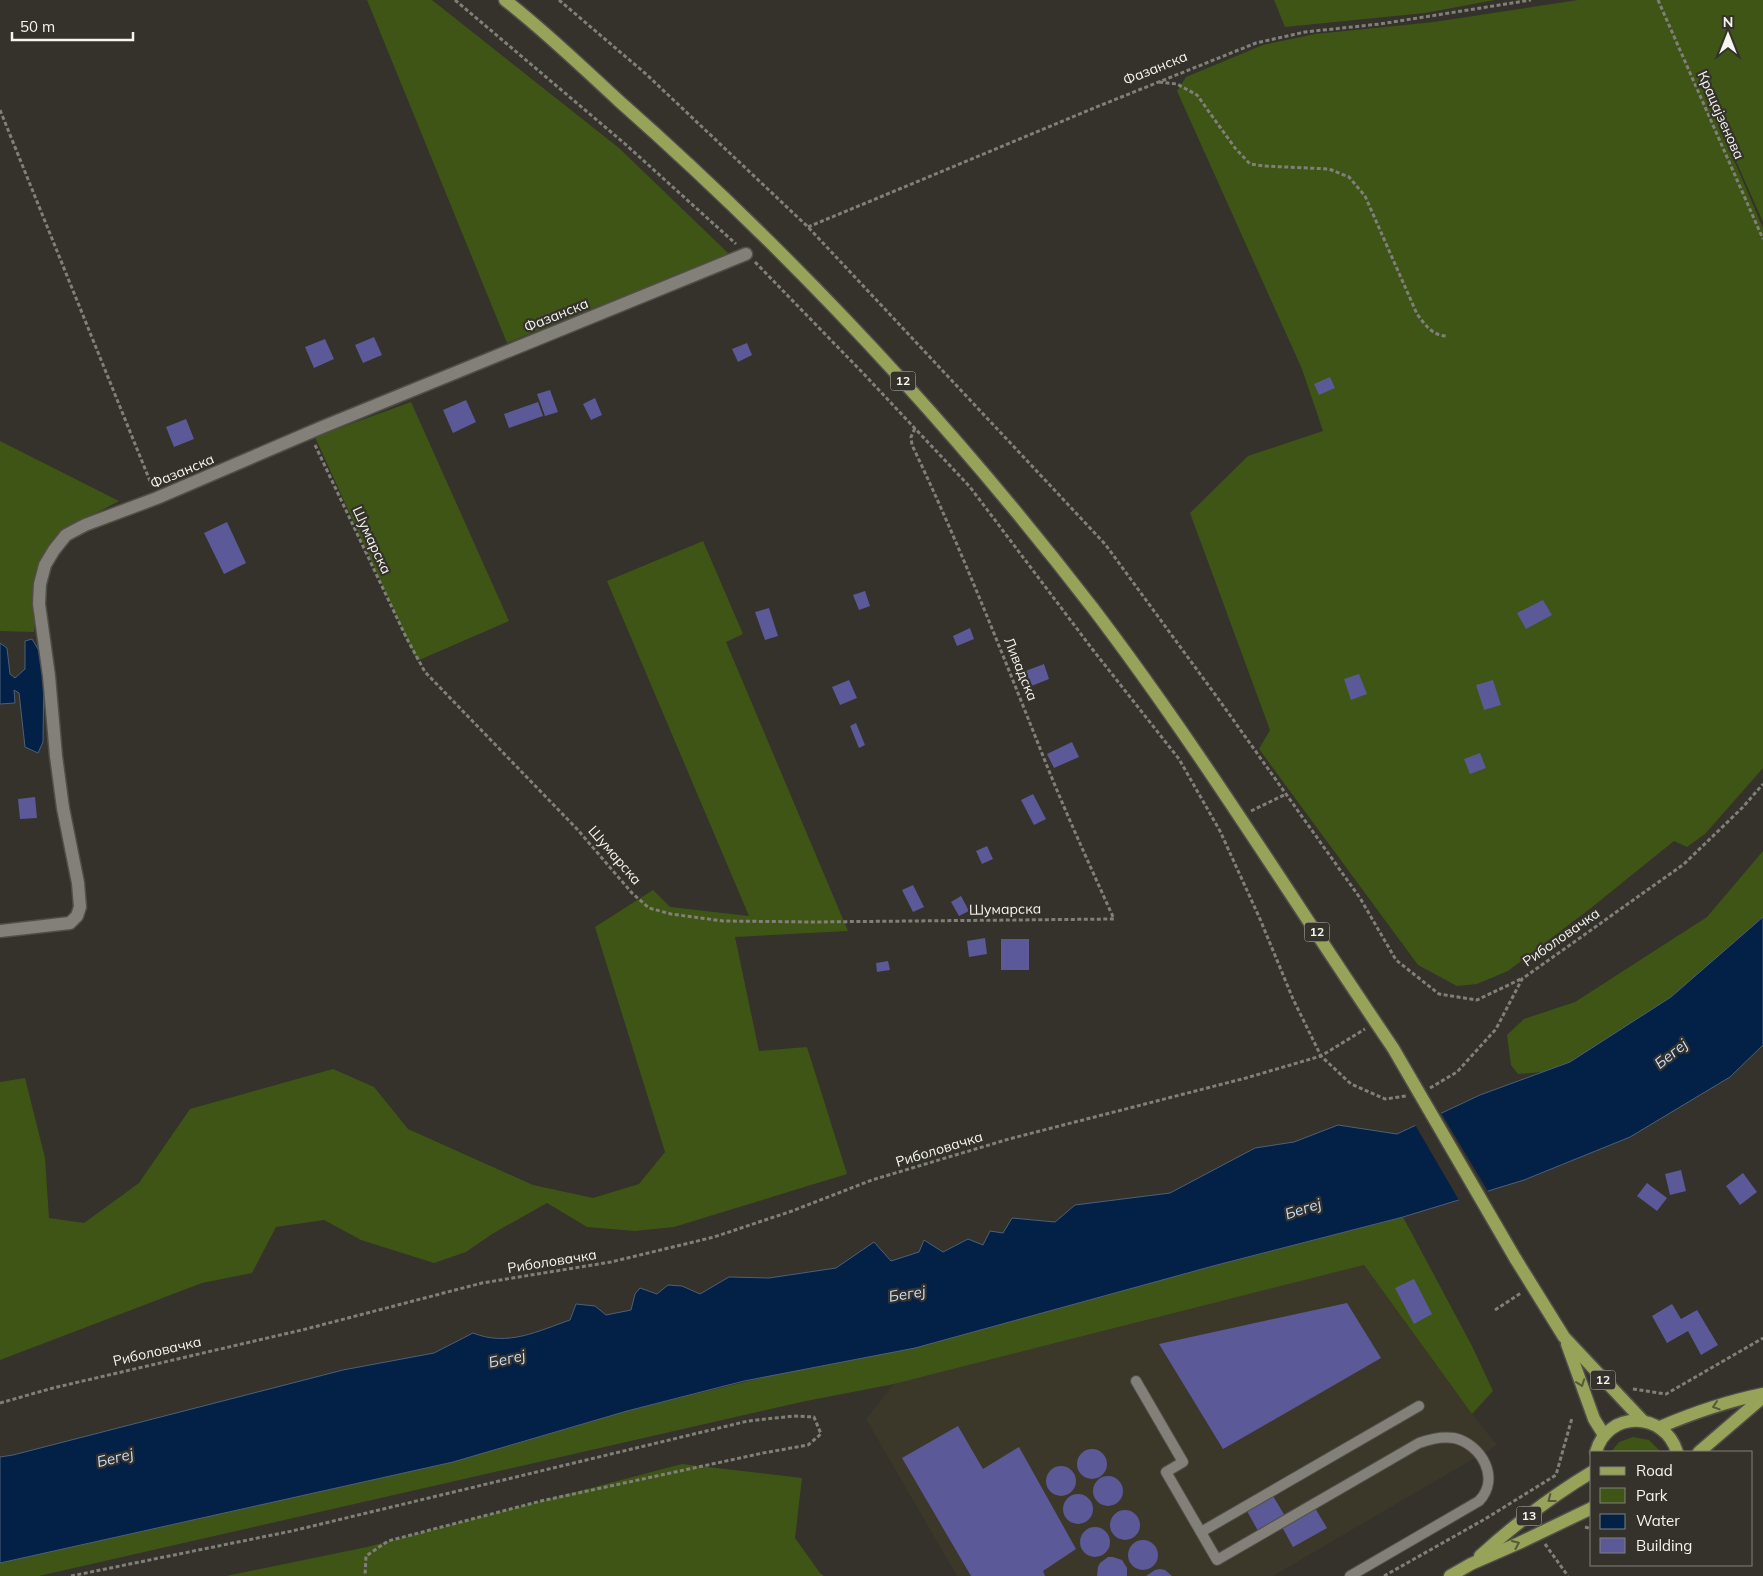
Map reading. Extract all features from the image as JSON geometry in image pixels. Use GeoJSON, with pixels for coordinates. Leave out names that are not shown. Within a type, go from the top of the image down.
{"type":"FeatureCollection","features":[{"type":"Feature","properties":{"kind":"main road","name":"12"},"geometry":{"type":"LineString","coordinates":[[505,0],[674,149],[742,214],[822,294],[916,396],[1019,514],[1094,610],[1165,708],[1376,1022],[1515,1258],[1564,1337],[1643,1421]]}},
{"type":"Feature","properties":{"kind":"main road","name":"12"},"geometry":{"type":"LineString","coordinates":[[1564,1337],[1594,1419],[1604,1435],[1615,1426],[1628,1421],[1643,1421],[1660,1427]]}},
{"type":"Feature","properties":{"kind":"main road"},"geometry":{"type":"LineString","coordinates":[[1677,1451],[1670,1436],[1660,1427],[1679,1418],[1738,1399],[1763,1396]]}},
{"type":"Feature","properties":{"kind":"main road"},"geometry":{"type":"LineString","coordinates":[[1700,1451],[1763,1396]]}},
{"type":"Feature","properties":{"kind":"main road"},"geometry":{"type":"LineString","coordinates":[[1596,1451],[1604,1435]]}},
{"type":"Feature","properties":{"kind":"main road","name":"13"},"geometry":{"type":"LineString","coordinates":[[1471,1564],[1518,1524],[1569,1486],[1590,1473]]}},
{"type":"Feature","properties":{"kind":"main road","name":"13"},"geometry":{"type":"LineString","coordinates":[[1450,1576],[1471,1564],[1590,1509]]}},
{"type":"Feature","properties":{"kind":"street","name":"Фазанска"},"geometry":{"type":"LineString","coordinates":[[0,931],[70,923],[77,916],[80,907],[78,883],[56,756],[40,604],[40,584],[45,565],[66,535],[85,525],[157,498],[309,433],[746,254]]}},
{"type":"Feature","properties":{"kind":"lane"},"geometry":{"type":"LineString","coordinates":[[1136,1381],[1183,1462],[1166,1472],[1217,1560],[1418,1443],[1431,1438],[1454,1438],[1464,1442],[1480,1453],[1485,1462],[1489,1479],[1486,1494],[1479,1501],[1350,1576]]}},
{"type":"Feature","properties":{"kind":"lane"},"geometry":{"type":"LineString","coordinates":[[1201,1532],[1419,1406]]}},
{"type":"Feature","properties":{"kind":"path"},"geometry":{"type":"LineString","coordinates":[[455,0],[624,143],[746,254],[861,370],[970,487],[1093,650],[1179,759],[1220,831],[1260,919],[1292,999],[1321,1056],[1351,1084],[1385,1099],[1411,1096]]}},
{"type":"Feature","properties":{"kind":"path"},"geometry":{"type":"LineString","coordinates":[[559,0],[646,74],[808,227],[1106,544],[1360,898],[1396,960],[1439,994],[1478,1000],[1522,979]]}},
{"type":"Feature","properties":{"kind":"path","name":"Фазанска"},"geometry":{"type":"LineString","coordinates":[[808,227],[1256,43],[1305,32],[1380,24],[1531,0]]}},
{"type":"Feature","properties":{"kind":"path","name":"Крацајзенова"},"geometry":{"type":"LineString","coordinates":[[1658,0],[1763,239]]}},
{"type":"Feature","properties":{"kind":"path"},"geometry":{"type":"LineString","coordinates":[[1159,82],[1177,84],[1197,94],[1235,148],[1250,164],[1329,169],[1349,177],[1365,196],[1417,314],[1428,329],[1440,336],[1447,336]]}},
{"type":"Feature","properties":{"kind":"path"},"geometry":{"type":"LineString","coordinates":[[0,110],[157,498]]}},
{"type":"Feature","properties":{"kind":"path","name":"Ливадска"},"geometry":{"type":"LineString","coordinates":[[915,428],[911,437],[912,445],[945,516],[1015,681],[1048,768],[1114,920]]}},
{"type":"Feature","properties":{"kind":"path","name":"Шумарска"},"geometry":{"type":"LineString","coordinates":[[309,433],[406,637],[426,672],[577,829],[632,893],[649,908],[671,914],[723,921],[1114,920]]}},
{"type":"Feature","properties":{"kind":"path","name":"Риболовачка"},"geometry":{"type":"LineString","coordinates":[[1427,1090],[1457,1072],[1496,1029],[1522,979],[1684,864],[1743,807],[1763,784]]}},
{"type":"Feature","properties":{"kind":"path"},"geometry":{"type":"LineString","coordinates":[[1239,817],[1286,794]]}},
{"type":"Feature","properties":{"kind":"path","name":"Риболовачка"},"geometry":{"type":"LineString","coordinates":[[0,1403],[53,1388],[306,1329],[482,1283],[611,1262],[714,1237],[792,1211],[872,1180],[1009,1139],[1246,1078],[1321,1056],[1376,1022]]}},
{"type":"Feature","properties":{"kind":"path"},"geometry":{"type":"LineString","coordinates":[[1495,1310],[1532,1286]]}},
{"type":"Feature","properties":{"kind":"path"},"geometry":{"type":"LineString","coordinates":[[1628,1388],[1666,1394],[1763,1338]]}},
{"type":"Feature","properties":{"kind":"path"},"geometry":{"type":"LineString","coordinates":[[71,1576],[292,1531],[748,1422],[794,1416],[814,1418],[820,1434],[808,1445],[540,1501],[388,1541],[366,1556],[365,1576]]}},
{"type":"Feature","properties":{"kind":"path"},"geometry":{"type":"LineString","coordinates":[[1384,1576],[1485,1519],[1556,1475],[1572,1418]]}},
{"type":"Feature","properties":{"kind":"path"},"geometry":{"type":"LineString","coordinates":[[1585,1527],[1590,1528]]}},
{"type":"Feature","properties":{"kind":"path"},"geometry":{"type":"LineString","coordinates":[[1538,1534],[1568,1576]]}},
{"type":"Feature","properties":{"kind":"shaded area"},"geometry":{"type":"Polygon","coordinates":[[[1364,1265],[1472,1414],[1497,1445],[1273,1576],[957,1576],[866,1419],[894,1384],[1364,1265]]]}},
{"type":"Feature","properties":{"kind":"green space"},"geometry":{"type":"Polygon","coordinates":[[[367,0],[432,0],[619,148],[729,254],[507,343],[367,0]]]}},
{"type":"Feature","properties":{"kind":"green space"},"geometry":{"type":"Polygon","coordinates":[[[1274,0],[1495,0],[1425,13],[1285,27],[1274,0]]]}},
{"type":"Feature","properties":{"kind":"green space"},"geometry":{"type":"Polygon","coordinates":[[[1578,0],[1763,0],[1763,222],[1695,69],[1763,228],[1763,768],[1705,834],[1687,847],[1674,841],[1591,908],[1508,971],[1477,984],[1457,986],[1418,965],[1259,749],[1270,730],[1190,513],[1248,456],[1323,431],[1302,369],[1177,91],[1186,77],[1263,45],[1315,34],[1434,22],[1578,0]]]}},
{"type":"Feature","properties":{"kind":"green space"},"geometry":{"type":"Polygon","coordinates":[[[411,402],[509,621],[417,661],[315,437],[411,402]]]}},
{"type":"Feature","properties":{"kind":"green space"},"geometry":{"type":"Polygon","coordinates":[[[0,441],[119,501],[72,526],[54,538],[41,566],[34,632],[0,631],[0,441]]]}},
{"type":"Feature","properties":{"kind":"green space"},"geometry":{"type":"Polygon","coordinates":[[[703,541],[743,634],[726,642],[848,931],[735,937],[759,1051],[807,1047],[847,1174],[674,1227],[635,1231],[587,1227],[547,1203],[492,1234],[466,1252],[434,1263],[361,1240],[324,1220],[276,1227],[252,1273],[202,1283],[0,1360],[0,1082],[25,1078],[45,1158],[49,1218],[84,1223],[139,1183],[190,1109],[333,1069],[374,1087],[408,1129],[533,1185],[593,1198],[639,1184],[665,1152],[595,927],[653,890],[670,907],[749,916],[607,581],[703,541]]]}},
{"type":"Feature","properties":{"kind":"green space"},"geometry":{"type":"Polygon","coordinates":[[[1763,851],[1763,917],[1671,997],[1570,1062],[1542,1072],[1518,1074],[1511,1065],[1507,1035],[1524,1019],[1575,1002],[1707,917],[1763,851]]]}},
{"type":"Feature","properties":{"kind":"green space"},"geometry":{"type":"Polygon","coordinates":[[[1403,1217],[1472,1346],[1493,1391],[1472,1414],[1364,1265],[894,1384],[806,1401],[39,1576],[0,1576],[0,1563],[453,1462],[627,1411],[1206,1268],[1403,1217]]]}},
{"type":"Feature","properties":{"kind":"green space"},"geometry":{"type":"Polygon","coordinates":[[[1633,1437],[1649,1440],[1660,1451],[1612,1451],[1619,1442],[1633,1437]]]}},
{"type":"Feature","properties":{"kind":"green space"},"geometry":{"type":"Polygon","coordinates":[[[682,1464],[802,1478],[795,1538],[824,1576],[226,1576],[367,1547],[682,1464]]]}},
{"type":"Feature","properties":{"kind":"water"},"geometry":{"type":"Polygon","coordinates":[[[32,639],[44,659],[43,742],[38,753],[25,747],[19,693],[14,690],[15,703],[0,704],[0,643],[7,648],[10,674],[15,678],[25,669],[25,641],[32,639]]]}},
{"type":"Feature","properties":{"kind":"water","name":"Бегеј"},"geometry":{"type":"Polygon","coordinates":[[[1763,917],[1763,1045],[1730,1077],[1630,1137],[1524,1180],[1403,1217],[1213,1266],[915,1348],[744,1381],[627,1411],[453,1462],[0,1563],[0,1457],[343,1370],[434,1353],[473,1333],[498,1338],[523,1336],[570,1320],[576,1304],[595,1306],[606,1315],[631,1310],[635,1294],[640,1288],[657,1294],[668,1285],[682,1286],[700,1294],[729,1277],[769,1278],[836,1268],[874,1242],[891,1261],[919,1252],[924,1240],[943,1252],[968,1239],[983,1245],[990,1231],[1003,1233],[1012,1218],[1055,1222],[1075,1205],[1170,1193],[1255,1148],[1294,1142],[1338,1125],[1397,1134],[1480,1095],[1570,1062],[1671,997],[1763,917]]]}},
{"type":"Feature","properties":{"kind":"pier"},"geometry":{"type":"Polygon","coordinates":[[[1440,1111],[1489,1193],[1460,1202],[1414,1123],[1440,1111]]]}},
{"type":"Feature","properties":{"kind":"building"},"geometry":{"type":"Polygon","coordinates":[[[374,337],[382,355],[363,363],[355,345],[374,337]]]}},
{"type":"Feature","properties":{"kind":"building"},"geometry":{"type":"Polygon","coordinates":[[[325,339],[334,359],[314,368],[305,347],[325,339]]]}},
{"type":"Feature","properties":{"kind":"building"},"geometry":{"type":"Polygon","coordinates":[[[747,343],[752,355],[738,362],[732,349],[747,343]]]}},
{"type":"Feature","properties":{"kind":"building"},"geometry":{"type":"Polygon","coordinates":[[[1330,377],[1335,388],[1319,395],[1314,384],[1330,377]]]}},
{"type":"Feature","properties":{"kind":"building"},"geometry":{"type":"Polygon","coordinates":[[[550,390],[558,412],[545,416],[537,394],[550,390]]]}},
{"type":"Feature","properties":{"kind":"building"},"geometry":{"type":"Polygon","coordinates":[[[595,398],[602,415],[591,420],[583,404],[595,398]]]}},
{"type":"Feature","properties":{"kind":"building"},"geometry":{"type":"Polygon","coordinates":[[[466,400],[476,422],[453,433],[443,410],[466,400]]]}},
{"type":"Feature","properties":{"kind":"building"},"geometry":{"type":"Polygon","coordinates":[[[538,402],[543,416],[509,428],[504,414],[538,402]]]}},
{"type":"Feature","properties":{"kind":"building"},"geometry":{"type":"Polygon","coordinates":[[[186,419],[194,439],[174,447],[166,427],[186,419]]]}},
{"type":"Feature","properties":{"kind":"building"},"geometry":{"type":"Polygon","coordinates":[[[227,522],[246,563],[224,574],[204,533],[227,522]]]}},
{"type":"Feature","properties":{"kind":"building"},"geometry":{"type":"Polygon","coordinates":[[[865,591],[870,606],[859,610],[853,595],[865,591]]]}},
{"type":"Feature","properties":{"kind":"building"},"geometry":{"type":"Polygon","coordinates":[[[1543,600],[1552,615],[1526,629],[1517,613],[1543,600]]]}},
{"type":"Feature","properties":{"kind":"building"},"geometry":{"type":"Polygon","coordinates":[[[769,608],[778,636],[765,640],[755,612],[769,608]]]}},
{"type":"Feature","properties":{"kind":"building"},"geometry":{"type":"Polygon","coordinates":[[[970,628],[974,639],[957,646],[953,636],[970,628]]]}},
{"type":"Feature","properties":{"kind":"building"},"geometry":{"type":"Polygon","coordinates":[[[1044,664],[1049,679],[1029,687],[1023,672],[1044,664]]]}},
{"type":"Feature","properties":{"kind":"building"},"geometry":{"type":"Polygon","coordinates":[[[1359,674],[1367,694],[1351,700],[1344,679],[1359,674]]]}},
{"type":"Feature","properties":{"kind":"building"},"geometry":{"type":"Polygon","coordinates":[[[849,680],[857,698],[840,705],[832,687],[849,680]]]}},
{"type":"Feature","properties":{"kind":"building"},"geometry":{"type":"Polygon","coordinates":[[[1493,680],[1501,705],[1484,710],[1476,685],[1493,680]]]}},
{"type":"Feature","properties":{"kind":"building"},"geometry":{"type":"Polygon","coordinates":[[[856,723],[865,745],[859,748],[850,726],[856,723]]]}},
{"type":"Feature","properties":{"kind":"building"},"geometry":{"type":"Polygon","coordinates":[[[1072,742],[1079,757],[1054,768],[1047,754],[1072,742]]]}},
{"type":"Feature","properties":{"kind":"building"},"geometry":{"type":"Polygon","coordinates":[[[1480,753],[1486,768],[1470,774],[1464,759],[1480,753]]]}},
{"type":"Feature","properties":{"kind":"building"},"geometry":{"type":"Polygon","coordinates":[[[1033,794],[1046,819],[1034,825],[1021,800],[1033,794]]]}},
{"type":"Feature","properties":{"kind":"building"},"geometry":{"type":"Polygon","coordinates":[[[35,797],[37,818],[20,819],[18,799],[35,797]]]}},
{"type":"Feature","properties":{"kind":"building"},"geometry":{"type":"Polygon","coordinates":[[[987,846],[993,859],[982,864],[976,851],[987,846]]]}},
{"type":"Feature","properties":{"kind":"building"},"geometry":{"type":"Polygon","coordinates":[[[913,885],[924,907],[913,912],[902,890],[913,885]]]}},
{"type":"Feature","properties":{"kind":"building"},"geometry":{"type":"Polygon","coordinates":[[[961,896],[969,911],[959,916],[951,902],[961,896]]]}},
{"type":"Feature","properties":{"kind":"building"},"geometry":{"type":"Polygon","coordinates":[[[985,938],[987,954],[969,957],[967,941],[985,938]]]}},
{"type":"Feature","properties":{"kind":"building"},"geometry":{"type":"Polygon","coordinates":[[[1001,939],[1029,939],[1029,970],[1001,970],[1001,939]]]}},
{"type":"Feature","properties":{"kind":"building"},"geometry":{"type":"Polygon","coordinates":[[[888,961],[890,970],[877,972],[876,963],[888,961]]]}},
{"type":"Feature","properties":{"kind":"building"},"geometry":{"type":"Polygon","coordinates":[[[1681,1170],[1686,1191],[1670,1195],[1665,1174],[1681,1170]]]}},
{"type":"Feature","properties":{"kind":"building"},"geometry":{"type":"Polygon","coordinates":[[[1743,1173],[1757,1192],[1740,1205],[1726,1186],[1743,1173]]]}},
{"type":"Feature","properties":{"kind":"building"},"geometry":{"type":"Polygon","coordinates":[[[1647,1183],[1667,1198],[1657,1211],[1637,1196],[1647,1183]]]}},
{"type":"Feature","properties":{"kind":"building"},"geometry":{"type":"Polygon","coordinates":[[[1414,1279],[1432,1314],[1414,1324],[1395,1288],[1414,1279]]]}},
{"type":"Feature","properties":{"kind":"building"},"geometry":{"type":"Polygon","coordinates":[[[1347,1303],[1381,1358],[1223,1449],[1159,1344],[1347,1303]]]}},
{"type":"Feature","properties":{"kind":"building"},"geometry":{"type":"Polygon","coordinates":[[[1672,1304],[1681,1319],[1697,1310],[1718,1345],[1701,1355],[1688,1331],[1667,1343],[1652,1316],[1672,1304]]]}},
{"type":"Feature","properties":{"kind":"building"},"geometry":{"type":"Polygon","coordinates":[[[958,1426],[983,1469],[1019,1447],[1076,1549],[1043,1571],[1045,1576],[971,1576],[902,1458],[958,1426]]]}},
{"type":"Feature","properties":{"kind":"building"},"geometry":{"type":"Polygon","coordinates":[[[1092,1449],[1103,1453],[1107,1464],[1103,1475],[1092,1479],[1081,1475],[1077,1464],[1081,1453],[1092,1449]]]}},
{"type":"Feature","properties":{"kind":"building"},"geometry":{"type":"Polygon","coordinates":[[[1061,1466],[1072,1470],[1076,1481],[1072,1492],[1061,1496],[1050,1492],[1046,1481],[1050,1470],[1061,1466]]]}},
{"type":"Feature","properties":{"kind":"building"},"geometry":{"type":"Polygon","coordinates":[[[1108,1476],[1119,1480],[1123,1491],[1119,1502],[1108,1506],[1097,1502],[1093,1491],[1097,1480],[1108,1476]]]}},
{"type":"Feature","properties":{"kind":"building"},"geometry":{"type":"Polygon","coordinates":[[[1078,1494],[1089,1498],[1093,1509],[1089,1520],[1078,1524],[1067,1520],[1063,1509],[1067,1498],[1078,1494]]]}},
{"type":"Feature","properties":{"kind":"building"},"geometry":{"type":"Polygon","coordinates":[[[1273,1496],[1285,1516],[1258,1531],[1247,1511],[1273,1496]]]}},
{"type":"Feature","properties":{"kind":"building"},"geometry":{"type":"Polygon","coordinates":[[[1315,1508],[1327,1528],[1293,1547],[1282,1527],[1315,1508]]]}},
{"type":"Feature","properties":{"kind":"building"},"geometry":{"type":"Polygon","coordinates":[[[1125,1510],[1136,1514],[1140,1525],[1136,1536],[1125,1540],[1114,1536],[1110,1525],[1114,1514],[1125,1510]]]}},
{"type":"Feature","properties":{"kind":"building"},"geometry":{"type":"Polygon","coordinates":[[[1095,1527],[1106,1531],[1110,1542],[1106,1553],[1095,1557],[1084,1553],[1080,1542],[1084,1531],[1095,1527]]]}},
{"type":"Feature","properties":{"kind":"building"},"geometry":{"type":"Polygon","coordinates":[[[1143,1540],[1154,1544],[1158,1555],[1154,1566],[1143,1570],[1132,1566],[1128,1555],[1132,1544],[1143,1540]]]}},
{"type":"Feature","properties":{"kind":"building"},"geometry":{"type":"Polygon","coordinates":[[[1108,1557],[1122,1560],[1127,1568],[1127,1576],[1097,1576],[1100,1563],[1108,1557]]]}},
{"type":"Feature","properties":{"kind":"building"},"geometry":{"type":"Polygon","coordinates":[[[1155,1570],[1165,1570],[1172,1576],[1146,1576],[1155,1570]]]}}]}
